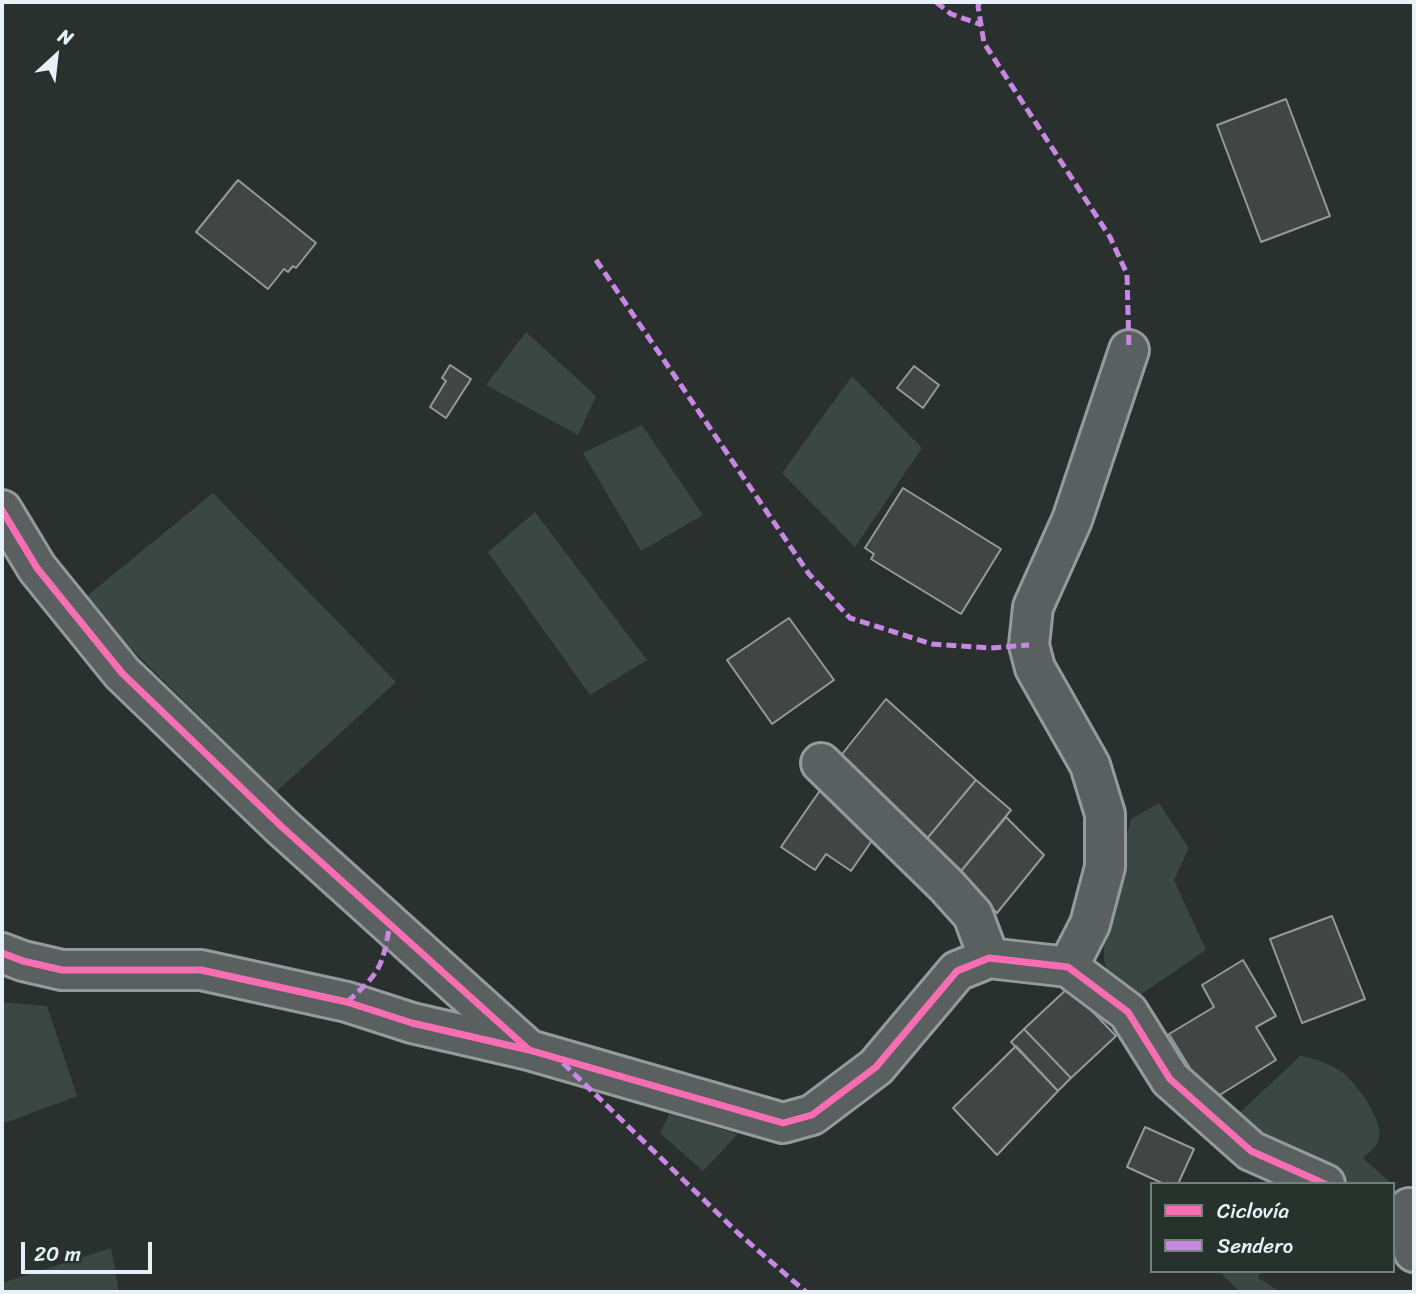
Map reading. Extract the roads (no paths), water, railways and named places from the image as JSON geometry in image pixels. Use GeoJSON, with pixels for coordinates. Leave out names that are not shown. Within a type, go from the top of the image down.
{"type":"FeatureCollection","features":[{"type":"Feature","properties":{"kind":"street"},"geometry":{"type":"LineString","coordinates":[[1068,967],[1090,924],[1105,867],[1105,814],[1090,765],[1035,668],[1029,645],[1033,607],[1072,520],[1129,350]]}},
{"type":"Feature","properties":{"kind":"street"},"geometry":{"type":"LineString","coordinates":[[2,510],[37,568],[122,673],[282,827],[529,1050]]}},
{"type":"Feature","properties":{"kind":"street"},"geometry":{"type":"LineString","coordinates":[[821,763],[946,885],[973,915],[989,958]]}},
{"type":"Feature","properties":{"kind":"street"},"geometry":{"type":"LineString","coordinates":[[2,953],[62,970],[201,970],[347,1002],[412,1023],[529,1050],[783,1123],[812,1115],[876,1067],[957,971],[989,958],[1068,967],[1128,1012],[1170,1079],[1251,1151],[1321,1182]]}},
{"type":"Feature","properties":{"kind":"street"},"geometry":{"type":"LineString","coordinates":[[1406,1207],[1414,1252]]}}]}
